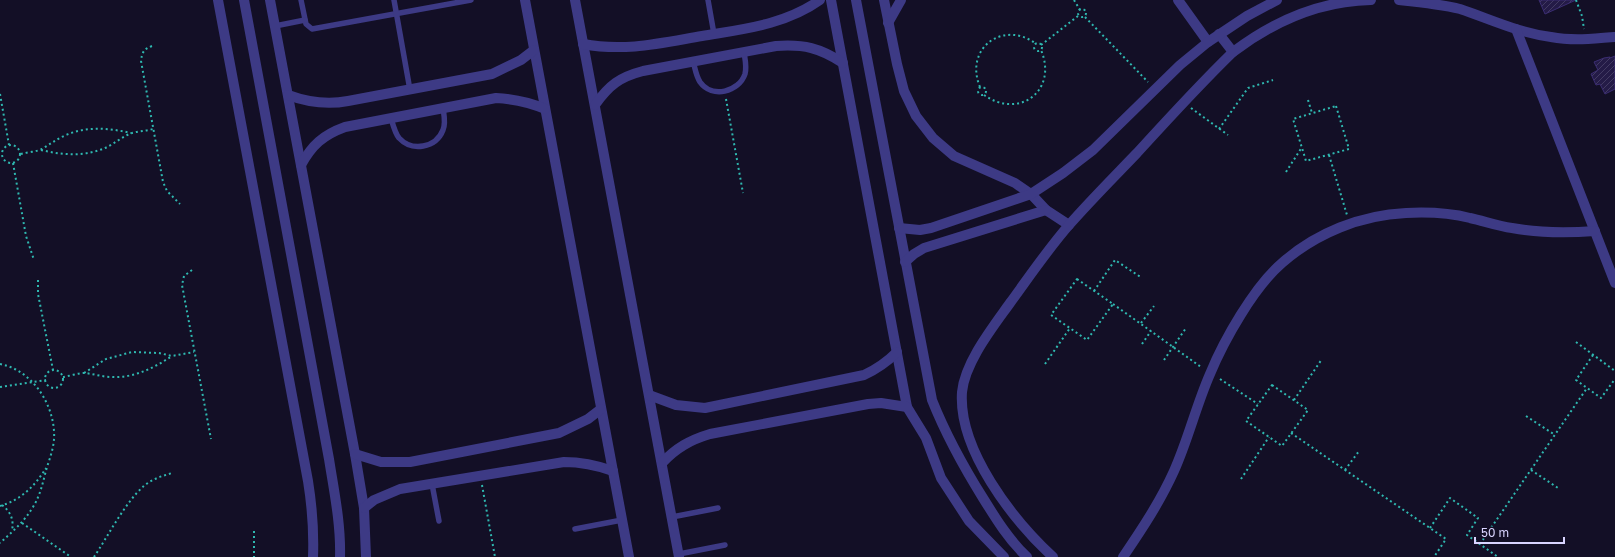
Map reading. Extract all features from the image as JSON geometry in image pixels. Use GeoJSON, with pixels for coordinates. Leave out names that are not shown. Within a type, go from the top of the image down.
{"type":"FeatureCollection","features":[{"type":"Feature","properties":{"kind":"street"},"geometry":{"type":"LineString","coordinates":[[218,0],[311,500],[314,534],[314,557]]}},
{"type":"Feature","properties":{"kind":"street"},"geometry":{"type":"LineString","coordinates":[[244,0],[329,459],[337,512],[340,557]]}},
{"type":"Feature","properties":{"kind":"street"},"geometry":{"type":"LineString","coordinates":[[270,0],[355,454],[364,508],[366,557]]}},
{"type":"Feature","properties":{"kind":"street"},"geometry":{"type":"LineString","coordinates":[[525,0],[629,557]]}},
{"type":"Feature","properties":{"kind":"street"},"geometry":{"type":"LineString","coordinates":[[575,0],[679,555]]}},
{"type":"Feature","properties":{"kind":"street"},"geometry":{"type":"LineString","coordinates":[[584,44],[611,48],[625,48],[774,23],[802,11],[820,0]]}},
{"type":"Feature","properties":{"kind":"street"},"geometry":{"type":"LineString","coordinates":[[832,0],[907,407],[926,438],[941,478],[970,521],[1004,557]]}},
{"type":"Feature","properties":{"kind":"street"},"geometry":{"type":"LineString","coordinates":[[856,0],[932,400],[945,432],[961,464],[1013,544],[1027,557]]}},
{"type":"Feature","properties":{"kind":"street"},"geometry":{"type":"LineString","coordinates":[[884,0],[904,91],[916,116],[933,138],[954,156],[1015,183],[1031,194],[1046,210],[1069,225]]}},
{"type":"Feature","properties":{"kind":"street"},"geometry":{"type":"LineString","coordinates":[[888,23],[901,0]]}},
{"type":"Feature","properties":{"kind":"street"},"geometry":{"type":"LineString","coordinates":[[1178,0],[1208,42]]}},
{"type":"Feature","properties":{"kind":"street"},"geometry":{"type":"LineString","coordinates":[[899,228],[920,230],[931,228],[1031,194],[1063,173],[1093,150],[1180,65],[1208,42],[1277,0]]}},
{"type":"Feature","properties":{"kind":"street"},"geometry":{"type":"LineString","coordinates":[[1053,557],[1034,540],[1013,516],[984,471],[969,436],[963,414],[962,391],[968,370],[979,349],[1001,315],[1069,225],[1233,52],[1255,35],[1279,22],[1305,11],[1332,4],[1371,0]]}},
{"type":"Feature","properties":{"kind":"street"},"geometry":{"type":"LineString","coordinates":[[1399,0],[1428,3],[1459,9],[1516,29],[1550,37],[1585,40],[1615,37]]}},
{"type":"Feature","properties":{"kind":"street"},"geometry":{"type":"LineString","coordinates":[[1516,29],[1615,283]]}},
{"type":"Feature","properties":{"kind":"street"},"geometry":{"type":"LineString","coordinates":[[1219,34],[1233,52]]}},
{"type":"Feature","properties":{"kind":"street"},"geometry":{"type":"LineString","coordinates":[[595,105],[603,92],[615,82],[628,75],[693,61],[776,46],[794,45],[811,47],[828,54],[843,63]]}},
{"type":"Feature","properties":{"kind":"street"},"geometry":{"type":"LineString","coordinates":[[288,95],[301,100],[341,103],[492,74],[521,60],[534,50]]}},
{"type":"Feature","properties":{"kind":"street"},"geometry":{"type":"LineString","coordinates":[[301,165],[308,152],[318,141],[331,132],[345,126],[502,98],[530,102],[545,109]]}},
{"type":"Feature","properties":{"kind":"street"},"geometry":{"type":"LineString","coordinates":[[905,262],[924,248],[1046,210]]}},
{"type":"Feature","properties":{"kind":"street"},"geometry":{"type":"LineString","coordinates":[[1123,557],[1148,522],[1161,498],[1180,456],[1210,373],[1238,318],[1260,287],[1281,263],[1302,248],[1320,237],[1350,223],[1380,215],[1408,212],[1468,218],[1490,224],[1529,231],[1563,233],[1595,231]]}},
{"type":"Feature","properties":{"kind":"street"},"geometry":{"type":"LineString","coordinates":[[649,395],[676,405],[705,408],[864,375],[887,362],[897,352]]}},
{"type":"Feature","properties":{"kind":"street"},"geometry":{"type":"LineString","coordinates":[[662,463],[671,452],[683,444],[710,434],[868,404],[881,403],[907,407]]}},
{"type":"Feature","properties":{"kind":"street"},"geometry":{"type":"LineString","coordinates":[[355,454],[381,462],[418,460],[559,433],[588,419],[601,409]]}},
{"type":"Feature","properties":{"kind":"street"},"geometry":{"type":"LineString","coordinates":[[364,508],[374,500],[400,489],[564,462],[580,462],[597,465],[613,471]]}},
{"type":"Feature","properties":{"kind":"lane"},"geometry":{"type":"LineString","coordinates":[[301,0],[308,27],[315,29],[471,0]]}},
{"type":"Feature","properties":{"kind":"lane"},"geometry":{"type":"LineString","coordinates":[[394,0],[410,90]]}},
{"type":"Feature","properties":{"kind":"lane"},"geometry":{"type":"LineString","coordinates":[[708,0],[714,34]]}},
{"type":"Feature","properties":{"kind":"lane"},"geometry":{"type":"LineString","coordinates":[[275,26],[305,20]]}},
{"type":"Feature","properties":{"kind":"lane"},"geometry":{"type":"LineString","coordinates":[[693,61],[700,82],[707,88],[716,92],[725,92],[734,88],[741,82],[746,73],[744,52]]}},
{"type":"Feature","properties":{"kind":"lane"},"geometry":{"type":"LineString","coordinates":[[391,118],[394,129],[399,138],[407,145],[418,147],[429,145],[438,139],[444,130],[445,119],[443,108]]}},
{"type":"Feature","properties":{"kind":"lane"},"geometry":{"type":"LineString","coordinates":[[432,484],[439,521]]}},
{"type":"Feature","properties":{"kind":"lane"},"geometry":{"type":"LineString","coordinates":[[672,516],[718,508]]}},
{"type":"Feature","properties":{"kind":"lane"},"geometry":{"type":"LineString","coordinates":[[575,529],[622,520]]}},
{"type":"Feature","properties":{"kind":"lane"},"geometry":{"type":"LineString","coordinates":[[679,555],[724,545]]}},
{"type":"Feature","properties":{"kind":"path"},"geometry":{"type":"LineString","coordinates":[[1074,0],[1080,10],[1085,11],[1085,17]]}},
{"type":"Feature","properties":{"kind":"path"},"geometry":{"type":"LineString","coordinates":[[1576,0],[1582,16],[1585,40]]}},
{"type":"Feature","properties":{"kind":"path"},"geometry":{"type":"LineString","coordinates":[[1041,45],[1078,16],[1077,13],[1080,10]]}},
{"type":"Feature","properties":{"kind":"path"},"geometry":{"type":"LineString","coordinates":[[1078,16],[1082,18],[1085,17],[1156,90]]}},
{"type":"Feature","properties":{"kind":"path"},"geometry":{"type":"LineString","coordinates":[[1012,34],[1021,35],[1035,43],[1038,42],[1041,45],[1046,68],[1045,77],[1036,93],[1020,103],[1010,104],[1001,104],[984,94],[979,94],[978,89],[980,87],[977,80],[976,63],[981,52],[989,42],[1004,35],[1012,34]]}},
{"type":"Feature","properties":{"kind":"path"},"geometry":{"type":"LineString","coordinates":[[1035,43],[1034,50],[1041,50]]}},
{"type":"Feature","properties":{"kind":"path"},"geometry":{"type":"LineString","coordinates":[[152,46],[146,49],[142,54],[141,61],[153,129],[163,182],[170,195],[180,204]]}},
{"type":"Feature","properties":{"kind":"path"},"geometry":{"type":"LineString","coordinates":[[1219,129],[1248,88],[1273,80]]}},
{"type":"Feature","properties":{"kind":"path"},"geometry":{"type":"LineString","coordinates":[[980,87],[985,88],[986,90],[984,94]]}},
{"type":"Feature","properties":{"kind":"path"},"geometry":{"type":"LineString","coordinates":[[725,92],[743,192]]}},
{"type":"Feature","properties":{"kind":"path"},"geometry":{"type":"LineString","coordinates":[[0,94],[9,145]]}},
{"type":"Feature","properties":{"kind":"path"},"geometry":{"type":"LineString","coordinates":[[1308,100],[1312,113]]}},
{"type":"Feature","properties":{"kind":"path"},"geometry":{"type":"LineString","coordinates":[[1183,103],[1228,135]]}},
{"type":"Feature","properties":{"kind":"path"},"geometry":{"type":"LineString","coordinates":[[1336,106],[1349,149],[1306,162],[1302,147],[1293,119],[1336,106]]}},
{"type":"Feature","properties":{"kind":"path"},"geometry":{"type":"LineString","coordinates":[[21,154],[41,150],[61,138],[84,130],[99,128],[131,133]]}},
{"type":"Feature","properties":{"kind":"path"},"geometry":{"type":"LineString","coordinates":[[41,150],[56,153],[88,153],[110,145],[131,133],[153,129]]}},
{"type":"Feature","properties":{"kind":"path"},"geometry":{"type":"LineString","coordinates":[[9,145],[17,147],[21,154],[20,158],[13,163],[6,162],[1,156],[3,149],[9,145]]}},
{"type":"Feature","properties":{"kind":"path"},"geometry":{"type":"LineString","coordinates":[[1286,172],[1302,147]]}},
{"type":"Feature","properties":{"kind":"path"},"geometry":{"type":"LineString","coordinates":[[1329,155],[1350,223]]}},
{"type":"Feature","properties":{"kind":"path"},"geometry":{"type":"LineString","coordinates":[[13,163],[28,244],[34,260]]}},
{"type":"Feature","properties":{"kind":"path"},"geometry":{"type":"LineString","coordinates":[[1094,291],[1116,260],[1142,278]]}},
{"type":"Feature","properties":{"kind":"path"},"geometry":{"type":"LineString","coordinates":[[192,270],[187,272],[182,280],[211,439]]}},
{"type":"Feature","properties":{"kind":"path"},"geometry":{"type":"LineString","coordinates":[[1113,304],[1087,340],[1051,315],[1076,279],[1113,304],[1210,373],[1258,404]]}},
{"type":"Feature","properties":{"kind":"path"},"geometry":{"type":"LineString","coordinates":[[38,280],[38,294],[53,370]]}},
{"type":"Feature","properties":{"kind":"path"},"geometry":{"type":"LineString","coordinates":[[1140,324],[1154,306]]}},
{"type":"Feature","properties":{"kind":"path"},"geometry":{"type":"LineString","coordinates":[[1045,364],[1070,328]]}},
{"type":"Feature","properties":{"kind":"path"},"geometry":{"type":"LineString","coordinates":[[1164,360],[1186,328]]}},
{"type":"Feature","properties":{"kind":"path"},"geometry":{"type":"LineString","coordinates":[[1142,344],[1151,331]]}},
{"type":"Feature","properties":{"kind":"path"},"geometry":{"type":"LineString","coordinates":[[1576,342],[1615,370]]}},
{"type":"Feature","properties":{"kind":"path"},"geometry":{"type":"LineString","coordinates":[[64,377],[84,373],[106,359],[132,352],[159,353],[172,356]]}},
{"type":"Feature","properties":{"kind":"path"},"geometry":{"type":"LineString","coordinates":[[84,373],[114,377],[130,376],[152,368],[172,356],[195,352]]}},
{"type":"Feature","properties":{"kind":"path"},"geometry":{"type":"LineString","coordinates":[[1594,355],[1576,380],[1602,398],[1615,379]]}},
{"type":"Feature","properties":{"kind":"path"},"geometry":{"type":"LineString","coordinates":[[1294,400],[1322,359]]}},
{"type":"Feature","properties":{"kind":"path"},"geometry":{"type":"LineString","coordinates":[[0,364],[20,372],[33,382],[47,402],[52,414],[54,432],[53,450],[47,467],[43,488],[34,506],[22,523],[0,543]]}},
{"type":"Feature","properties":{"kind":"path"},"geometry":{"type":"LineString","coordinates":[[53,370],[57,370],[64,377]]}},
{"type":"Feature","properties":{"kind":"path"},"geometry":{"type":"LineString","coordinates":[[53,370],[46,376],[48,385],[56,388],[61,385],[64,377]]}},
{"type":"Feature","properties":{"kind":"path"},"geometry":{"type":"LineString","coordinates":[[0,387],[46,380]]}},
{"type":"Feature","properties":{"kind":"path"},"geometry":{"type":"LineString","coordinates":[[1272,385],[1294,400],[1308,410],[1282,446],[1246,421],[1272,385]]}},
{"type":"Feature","properties":{"kind":"path"},"geometry":{"type":"LineString","coordinates":[[1480,544],[1587,388]]}},
{"type":"Feature","properties":{"kind":"path"},"geometry":{"type":"LineString","coordinates":[[1526,416],[1555,435]]}},
{"type":"Feature","properties":{"kind":"path"},"geometry":{"type":"LineString","coordinates":[[1291,434],[1446,539],[1434,557]]}},
{"type":"Feature","properties":{"kind":"path"},"geometry":{"type":"LineString","coordinates":[[1241,479],[1269,437]]}},
{"type":"Feature","properties":{"kind":"path"},"geometry":{"type":"LineString","coordinates":[[1345,470],[1359,451]]}},
{"type":"Feature","properties":{"kind":"path"},"geometry":{"type":"LineString","coordinates":[[1,506],[28,491],[39,480],[47,467]]}},
{"type":"Feature","properties":{"kind":"path"},"geometry":{"type":"LineString","coordinates":[[1531,470],[1558,488]]}},
{"type":"Feature","properties":{"kind":"path"},"geometry":{"type":"LineString","coordinates":[[94,557],[135,495],[145,485],[158,477],[172,472]]}},
{"type":"Feature","properties":{"kind":"path"},"geometry":{"type":"LineString","coordinates":[[481,476],[495,557]]}},
{"type":"Feature","properties":{"kind":"path"},"geometry":{"type":"LineString","coordinates":[[1430,528],[1450,498],[1478,518],[1467,535],[1498,557]]}},
{"type":"Feature","properties":{"kind":"path"},"geometry":{"type":"LineString","coordinates":[[1,506],[8,510],[12,517],[12,532]]}},
{"type":"Feature","properties":{"kind":"path"},"geometry":{"type":"LineString","coordinates":[[22,523],[71,557]]}},
{"type":"Feature","properties":{"kind":"path"},"geometry":{"type":"LineString","coordinates":[[254,531],[254,557]]}},
{"type":"Feature","properties":{"kind":"building"},"geometry":{"type":"Polygon","coordinates":[[[1539,0],[1576,0],[1545,14],[1539,0]]]}},
{"type":"Feature","properties":{"kind":"building"},"geometry":{"type":"Polygon","coordinates":[[[1615,56],[1615,89],[1605,94],[1600,84],[1596,85],[1591,74],[1598,70],[1594,62],[1615,56]]]}}]}
